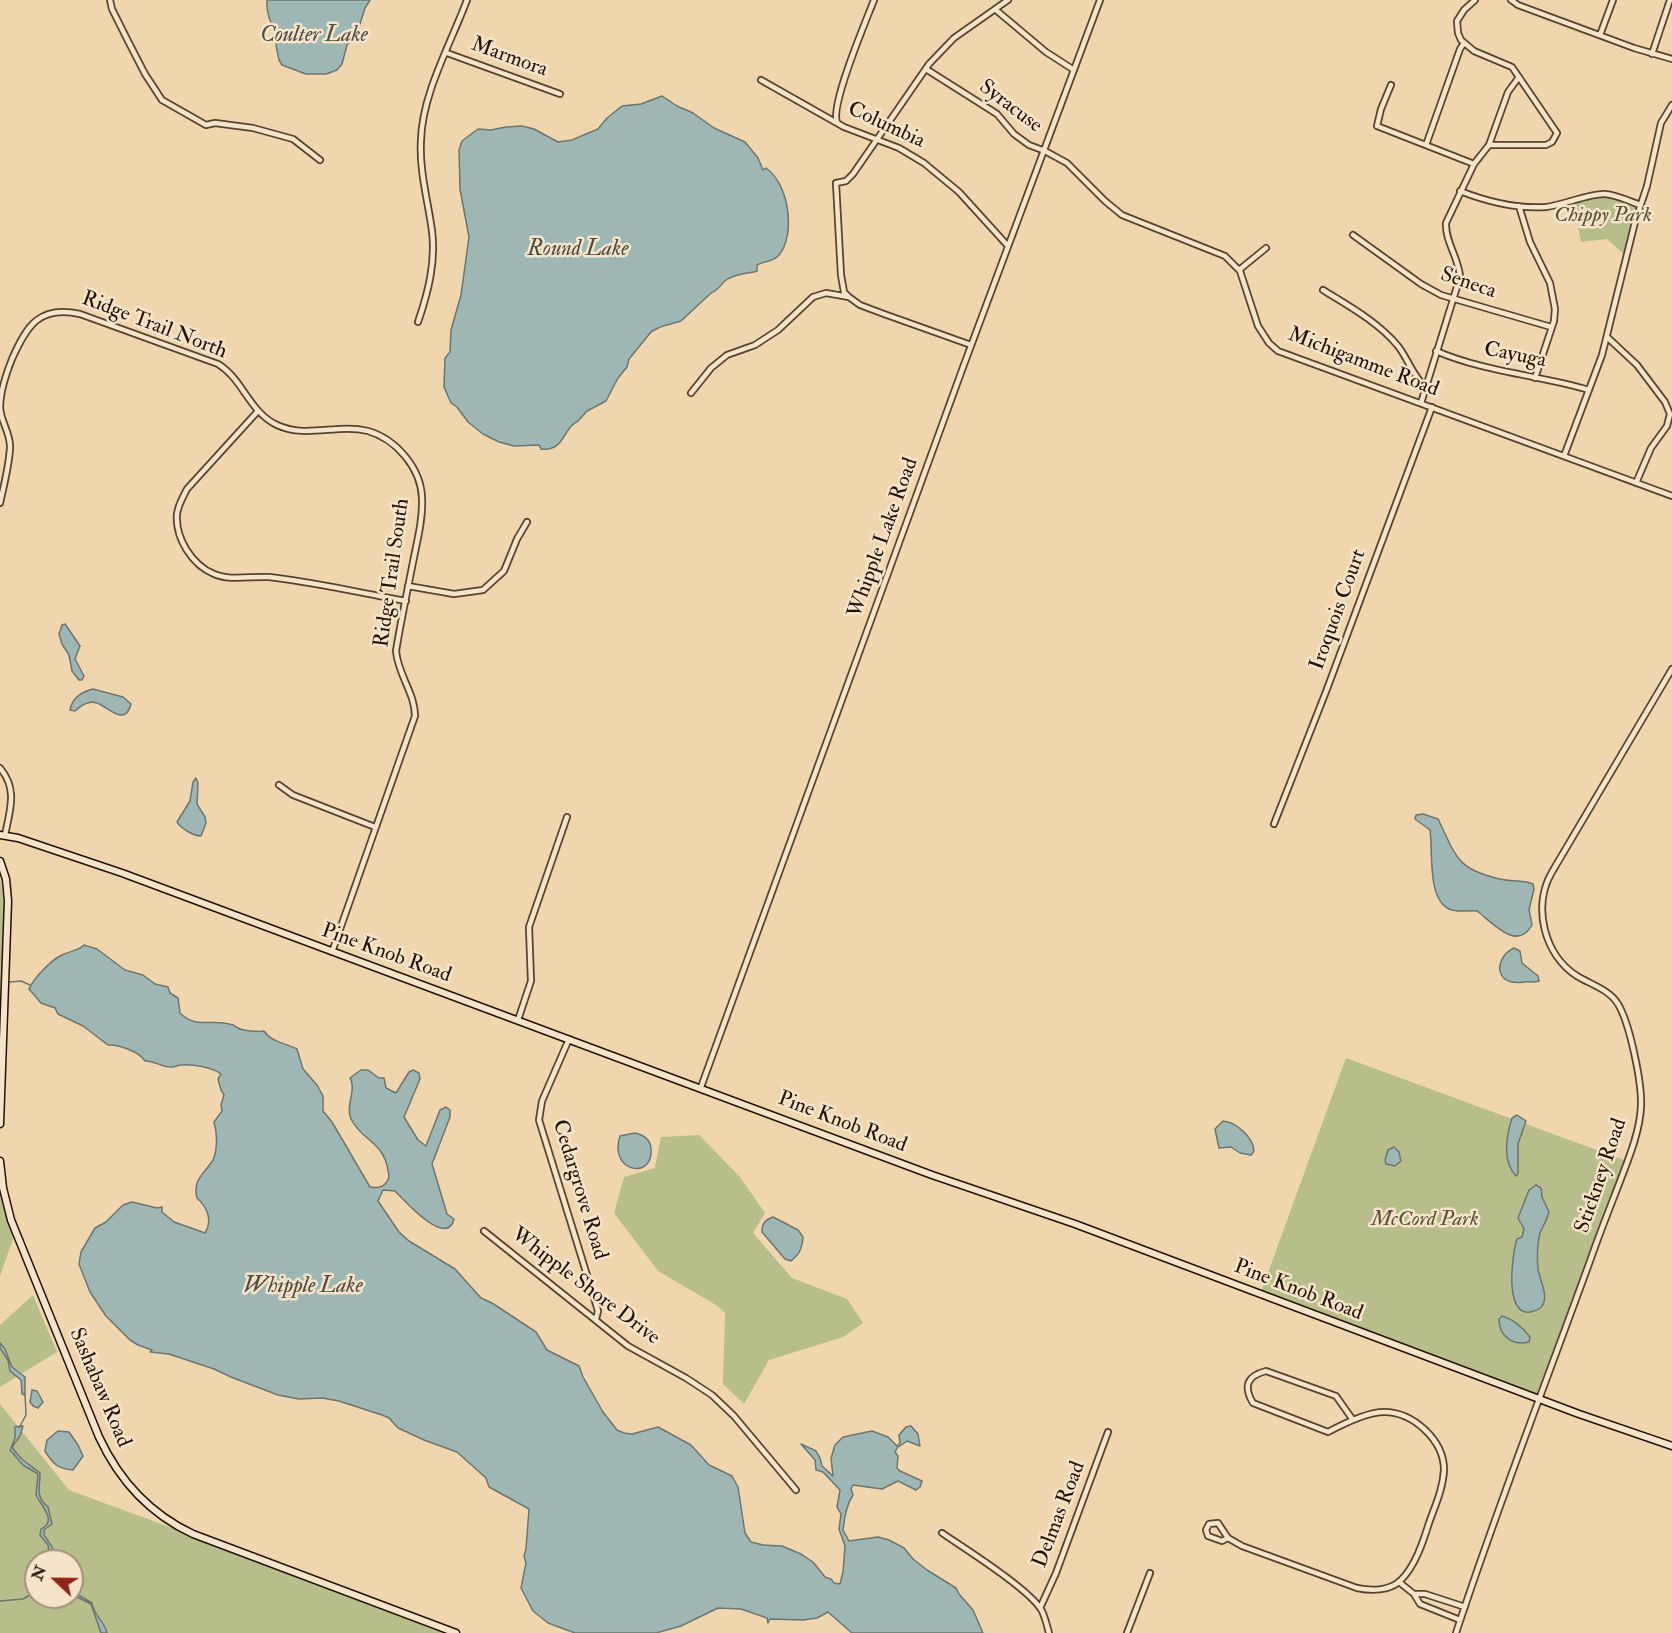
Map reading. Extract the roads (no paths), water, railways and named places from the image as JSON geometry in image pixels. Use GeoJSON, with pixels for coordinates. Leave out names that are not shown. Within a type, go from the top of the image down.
{"type":"FeatureCollection","features":[{"type":"Feature","properties":{"kind":"street"},"geometry":{"type":"LineString","coordinates":[[111,0],[112,9],[128,41],[145,74],[162,99],[206,125],[215,123],[253,128],[293,139],[320,160]]}},
{"type":"Feature","properties":{"kind":"street"},"geometry":{"type":"LineString","coordinates":[[418,322],[426,298],[433,251],[420,150],[424,118],[431,88],[467,0]]}},
{"type":"Feature","properties":{"kind":"street"},"geometry":{"type":"LineString","coordinates":[[837,122],[835,115],[843,84],[874,0]]}},
{"type":"Feature","properties":{"kind":"street"},"geometry":{"type":"LineString","coordinates":[[849,297],[843,287],[841,275],[836,183],[846,181],[853,174],[926,69],[954,38],[1008,0]]}},
{"type":"Feature","properties":{"kind":"street","name":"Whipple Lake Road"},"geometry":{"type":"LineString","coordinates":[[701,1087],[971,345],[1100,0]]}},
{"type":"Feature","properties":{"kind":"street"},"geometry":{"type":"LineString","coordinates":[[1475,0],[1464,10],[1457,21],[1458,33],[1464,43],[1474,51],[1508,64],[1556,129],[1552,142],[1546,145],[1489,145]]}},
{"type":"Feature","properties":{"kind":"street"},"geometry":{"type":"LineString","coordinates":[[1511,0],[1518,5],[1652,54],[1672,59]]}},
{"type":"Feature","properties":{"kind":"street"},"geometry":{"type":"LineString","coordinates":[[1600,35],[1613,0]]}},
{"type":"Feature","properties":{"kind":"street"},"geometry":{"type":"LineString","coordinates":[[1652,54],[1670,0]]}},
{"type":"Feature","properties":{"kind":"street"},"geometry":{"type":"LineString","coordinates":[[996,9],[1046,52],[1074,70]]}},
{"type":"Feature","properties":{"kind":"street"},"geometry":{"type":"LineString","coordinates":[[1426,145],[1464,43]]}},
{"type":"Feature","properties":{"kind":"street","name":"Marmora"},"geometry":{"type":"LineString","coordinates":[[447,52],[560,94]]}},
{"type":"Feature","properties":{"kind":"street","name":"Syracuse"},"geometry":{"type":"LineString","coordinates":[[926,69],[997,114],[1020,139],[1045,151]]}},
{"type":"Feature","properties":{"kind":"street"},"geometry":{"type":"LineString","coordinates":[[1421,403],[1460,277],[1460,267],[1446,223],[1474,164],[1489,145],[1508,92],[1519,77]]}},
{"type":"Feature","properties":{"kind":"street","name":"Columbia"},"geometry":{"type":"LineString","coordinates":[[761,80],[837,122],[876,141],[911,154],[938,172],[1008,246]]}},
{"type":"Feature","properties":{"kind":"street"},"geometry":{"type":"LineString","coordinates":[[1391,85],[1381,108],[1377,126],[1474,164]]}},
{"type":"Feature","properties":{"kind":"street"},"geometry":{"type":"LineString","coordinates":[[1564,456],[1607,337],[1640,205],[1647,186],[1660,123],[1672,105]]}},
{"type":"Feature","properties":{"kind":"street"},"geometry":{"type":"LineString","coordinates":[[1045,151],[1067,163],[1122,215],[1218,252],[1239,270],[1266,248]]}},
{"type":"Feature","properties":{"kind":"street"},"geometry":{"type":"LineString","coordinates":[[1460,191],[1486,201],[1519,206],[1560,205],[1599,194],[1613,195],[1640,205]]}},
{"type":"Feature","properties":{"kind":"street"},"geometry":{"type":"LineString","coordinates":[[1519,206],[1530,242],[1554,295],[1555,315],[1535,378]]}},
{"type":"Feature","properties":{"kind":"street","name":"Seneca"},"geometry":{"type":"LineString","coordinates":[[1353,235],[1421,284],[1453,299],[1551,327]]}},
{"type":"Feature","properties":{"kind":"street","name":"Michigamme Road"},"geometry":{"type":"LineString","coordinates":[[1239,270],[1258,326],[1269,343],[1278,351],[1672,496]]}},
{"type":"Feature","properties":{"kind":"street"},"geometry":{"type":"LineString","coordinates":[[1323,291],[1371,321],[1397,345],[1420,383],[1426,388]]}},
{"type":"Feature","properties":{"kind":"street"},"geometry":{"type":"LineString","coordinates":[[691,393],[711,368],[727,356],[767,338],[813,297],[826,293],[849,297],[868,308],[971,345]]}},
{"type":"Feature","properties":{"kind":"street","name":"Ridge Trail North"},"geometry":{"type":"LineString","coordinates":[[0,503],[10,447],[0,406],[4,382],[21,338],[27,329],[34,322],[54,311],[66,311],[90,317],[218,364],[230,374],[258,411]]}},
{"type":"Feature","properties":{"kind":"street"},"geometry":{"type":"LineString","coordinates":[[1607,337],[1637,365],[1665,402],[1670,414],[1667,426],[1651,448],[1636,483]]}},
{"type":"Feature","properties":{"kind":"street","name":"Cayuga"},"geometry":{"type":"LineString","coordinates":[[1436,351],[1475,365],[1554,380],[1589,390]]}},
{"type":"Feature","properties":{"kind":"street","name":"Iroquois Court"},"geometry":{"type":"LineString","coordinates":[[1274,824],[1432,407]]}},
{"type":"Feature","properties":{"kind":"street"},"geometry":{"type":"LineString","coordinates":[[258,411],[187,489],[177,514],[180,534],[191,557],[204,569],[220,576],[270,578],[406,601]]}},
{"type":"Feature","properties":{"kind":"street","name":"Ridge Trail South"},"geometry":{"type":"LineString","coordinates":[[258,411],[276,425],[301,432],[339,429],[368,431],[392,443],[407,458],[418,477],[422,498],[418,536],[399,635],[397,658],[400,674],[412,698],[415,716],[332,952]]}},
{"type":"Feature","properties":{"kind":"street"},"geometry":{"type":"LineString","coordinates":[[408,586],[454,594],[483,590],[504,572],[517,539],[527,522]]}},
{"type":"Feature","properties":{"kind":"street","name":"Stickney Road"},"geometry":{"type":"LineString","coordinates":[[1456,1633],[1539,1398],[1628,1159],[1641,1107],[1637,1067],[1618,1004],[1606,992],[1575,975],[1556,956],[1548,940],[1542,896],[1545,884],[1554,868],[1672,669]]}},
{"type":"Feature","properties":{"kind":"street"},"geometry":{"type":"LineString","coordinates":[[0,768],[9,781],[12,795],[2,835]]}},
{"type":"Feature","properties":{"kind":"street"},"geometry":{"type":"LineString","coordinates":[[279,785],[293,795],[375,827]]}},
{"type":"Feature","properties":{"kind":"street"},"geometry":{"type":"LineString","coordinates":[[518,1020],[532,972],[529,927],[567,817]]}},
{"type":"Feature","properties":{"kind":"street","name":"Pine Knob Road"},"geometry":{"type":"LineString","coordinates":[[2,835],[122,873],[1672,1446]]}},
{"type":"Feature","properties":{"kind":"street"},"geometry":{"type":"LineString","coordinates":[[0,861],[5,876],[8,901],[0,1124]]}},
{"type":"Feature","properties":{"kind":"street","name":"Cedargrove Road"},"geometry":{"type":"LineString","coordinates":[[569,1039],[542,1101],[539,1120],[596,1301],[598,1311],[596,1319]]}},
{"type":"Feature","properties":{"kind":"street","name":"Sashabaw Road"},"geometry":{"type":"LineString","coordinates":[[0,1161],[3,1188],[12,1220],[99,1437],[114,1465],[135,1492],[161,1515],[199,1537],[456,1633]]}},
{"type":"Feature","properties":{"kind":"street","name":"Whipple Shore Drive"},"geometry":{"type":"LineString","coordinates":[[484,1231],[630,1347],[687,1378],[712,1395],[734,1416],[796,1490]]}},
{"type":"Feature","properties":{"kind":"street"},"geometry":{"type":"LineString","coordinates":[[1228,1538],[1222,1541],[1208,1536],[1206,1530],[1209,1524],[1218,1523],[1228,1538],[1242,1546],[1357,1588],[1371,1591],[1399,1582],[1420,1548],[1442,1488],[1444,1468],[1430,1435],[1416,1422],[1402,1415],[1383,1412],[1353,1420],[1328,1431],[1252,1403],[1247,1393],[1248,1382],[1256,1373],[1266,1371],[1326,1392],[1336,1396],[1353,1420]]}},
{"type":"Feature","properties":{"kind":"street","name":"Delmas Road"},"geometry":{"type":"LineString","coordinates":[[1040,1608],[1060,1563],[1108,1432]]}},
{"type":"Feature","properties":{"kind":"street"},"geometry":{"type":"LineString","coordinates":[[942,1533],[1012,1583],[1040,1608],[1049,1633]]}},
{"type":"Feature","properties":{"kind":"street"},"geometry":{"type":"LineString","coordinates":[[1127,1633],[1150,1573]]}},
{"type":"Feature","properties":{"kind":"street"},"geometry":{"type":"LineString","coordinates":[[1399,1582],[1414,1594],[1420,1604],[1460,1620]]}},
{"type":"Feature","properties":{"kind":"street"},"geometry":{"type":"LineString","coordinates":[[1414,1594],[1425,1594],[1465,1607]]}},
{"type":"Feature","properties":{"kind":"street"},"geometry":{"type":"LineString","coordinates":[[1439,1611],[1443,1600]]}},
{"type":"Feature","properties":{"kind":"water","name":"Coulter Lake"},"geometry":{"type":"Polygon","coordinates":[[[267,0],[370,0],[358,30],[347,45],[342,64],[337,70],[326,74],[306,74],[282,65],[279,60],[276,45],[279,32],[269,18],[267,0]]]}},
{"type":"Feature","properties":{"kind":"water","name":"Round Lake"},"geometry":{"type":"Polygon","coordinates":[[[662,96],[714,128],[745,142],[758,158],[763,170],[766,168],[774,175],[785,197],[788,210],[784,246],[777,257],[757,265],[757,271],[726,280],[681,321],[651,332],[629,359],[627,367],[618,378],[606,401],[587,411],[569,428],[555,447],[541,449],[539,445],[514,446],[483,434],[468,422],[457,407],[451,403],[444,387],[445,358],[450,352],[451,330],[461,295],[469,237],[460,189],[459,150],[462,141],[478,129],[491,130],[522,126],[534,129],[558,142],[572,140],[598,129],[622,106],[641,104],[662,96]]]}},
{"type":"Feature","properties":{"kind":"water"},"geometry":{"type":"Polygon","coordinates":[[[65,624],[80,646],[75,659],[84,676],[82,680],[79,680],[72,671],[69,655],[62,644],[59,634],[62,625],[65,624]]]}},
{"type":"Feature","properties":{"kind":"water"},"geometry":{"type":"Polygon","coordinates":[[[93,689],[123,697],[131,704],[128,711],[125,714],[115,714],[94,702],[85,704],[75,711],[70,710],[78,696],[93,689]]]}},
{"type":"Feature","properties":{"kind":"water"},"geometry":{"type":"Polygon","coordinates":[[[196,778],[198,783],[197,804],[206,823],[201,836],[181,827],[177,822],[190,801],[193,782],[196,778]]]}},
{"type":"Feature","properties":{"kind":"water"},"geometry":{"type":"Polygon","coordinates":[[[1423,814],[1438,819],[1454,851],[1465,865],[1485,875],[1533,884],[1529,910],[1532,925],[1526,933],[1512,936],[1497,928],[1477,911],[1452,910],[1442,904],[1437,895],[1432,873],[1430,830],[1415,819],[1416,815],[1423,814]]]}},
{"type":"Feature","properties":{"kind":"water","name":"Whipple Lake"},"geometry":{"type":"Polygon","coordinates":[[[84,945],[97,949],[125,970],[143,975],[155,984],[168,987],[170,993],[178,998],[180,1013],[192,1021],[229,1024],[247,1031],[264,1031],[274,1040],[297,1049],[303,1069],[323,1096],[323,1111],[332,1122],[370,1187],[384,1185],[389,1173],[382,1153],[351,1119],[349,1109],[352,1082],[350,1078],[361,1070],[368,1070],[379,1078],[384,1078],[386,1088],[396,1093],[409,1072],[413,1070],[419,1073],[420,1079],[404,1117],[418,1140],[426,1146],[440,1110],[446,1107],[450,1110],[450,1117],[432,1164],[447,1214],[454,1219],[450,1227],[443,1228],[434,1225],[415,1211],[395,1191],[383,1190],[378,1201],[399,1232],[409,1241],[455,1269],[481,1298],[536,1332],[547,1350],[579,1366],[603,1412],[617,1430],[632,1434],[658,1427],[691,1445],[709,1465],[732,1476],[738,1487],[745,1533],[751,1542],[782,1546],[801,1554],[813,1562],[825,1577],[840,1584],[845,1546],[839,1529],[841,1514],[837,1507],[840,1490],[823,1472],[816,1470],[815,1460],[801,1444],[816,1451],[822,1466],[833,1476],[831,1458],[835,1445],[843,1437],[872,1431],[888,1437],[897,1446],[900,1443],[899,1435],[906,1427],[911,1426],[918,1434],[920,1446],[907,1441],[897,1448],[895,1452],[898,1456],[897,1468],[922,1481],[920,1487],[916,1490],[898,1481],[882,1489],[853,1485],[851,1489],[853,1495],[847,1507],[843,1530],[849,1541],[878,1537],[904,1548],[927,1570],[956,1588],[973,1610],[983,1633],[852,1633],[828,1612],[817,1618],[770,1619],[768,1623],[767,1618],[741,1609],[718,1608],[681,1626],[656,1633],[575,1633],[548,1623],[533,1611],[521,1588],[526,1563],[524,1556],[529,1509],[489,1487],[486,1478],[457,1452],[398,1428],[389,1418],[382,1415],[339,1401],[322,1398],[299,1399],[278,1395],[214,1369],[169,1354],[150,1352],[152,1350],[130,1340],[106,1316],[90,1292],[79,1264],[81,1252],[95,1228],[106,1222],[123,1205],[132,1202],[157,1208],[162,1207],[162,1212],[174,1222],[205,1233],[209,1219],[204,1205],[197,1198],[196,1186],[215,1156],[214,1122],[222,1111],[224,1095],[218,1079],[221,1074],[197,1066],[168,1067],[145,1061],[128,1049],[108,1045],[83,1026],[58,1014],[55,1008],[41,1003],[29,989],[35,980],[58,957],[84,945]]]}},
{"type":"Feature","properties":{"kind":"water"},"geometry":{"type":"Polygon","coordinates":[[[1514,948],[1520,951],[1522,963],[1538,976],[1539,981],[1514,982],[1502,976],[1500,964],[1507,952],[1514,948]]]}},
{"type":"Feature","properties":{"kind":"water"},"geometry":{"type":"Polygon","coordinates":[[[1517,1115],[1526,1121],[1518,1144],[1518,1174],[1516,1176],[1509,1163],[1506,1148],[1512,1118],[1517,1115]]]}},
{"type":"Feature","properties":{"kind":"water"},"geometry":{"type":"Polygon","coordinates":[[[1223,1121],[1243,1131],[1253,1146],[1254,1151],[1251,1155],[1240,1153],[1231,1147],[1219,1148],[1215,1129],[1223,1121]]]}},
{"type":"Feature","properties":{"kind":"water"},"geometry":{"type":"Polygon","coordinates":[[[635,1133],[646,1138],[651,1148],[650,1158],[646,1165],[639,1168],[632,1168],[625,1164],[620,1158],[618,1148],[620,1136],[635,1133]]]}},
{"type":"Feature","properties":{"kind":"water"},"geometry":{"type":"Polygon","coordinates":[[[1394,1147],[1399,1152],[1401,1161],[1395,1166],[1386,1164],[1385,1160],[1388,1150],[1394,1147]]]}},
{"type":"Feature","properties":{"kind":"water"},"geometry":{"type":"Polygon","coordinates":[[[1536,1185],[1541,1188],[1542,1197],[1549,1212],[1538,1242],[1538,1270],[1545,1298],[1540,1308],[1530,1312],[1522,1311],[1516,1304],[1513,1295],[1512,1270],[1517,1239],[1522,1237],[1524,1229],[1518,1218],[1529,1190],[1536,1185]]]}},
{"type":"Feature","properties":{"kind":"water"},"geometry":{"type":"Polygon","coordinates":[[[773,1217],[798,1230],[803,1237],[797,1256],[791,1261],[785,1259],[762,1232],[764,1222],[773,1217]]]}},
{"type":"Feature","properties":{"kind":"water"},"geometry":{"type":"Polygon","coordinates":[[[1502,1316],[1521,1327],[1530,1337],[1529,1342],[1512,1341],[1504,1335],[1499,1319],[1502,1316]]]}},
{"type":"Feature","properties":{"kind":"water"},"geometry":{"type":"Polygon","coordinates":[[[0,1343],[12,1367],[25,1377],[25,1395],[22,1394],[21,1380],[10,1371],[8,1360],[0,1348],[0,1343]]]}},
{"type":"Feature","properties":{"kind":"water"},"geometry":{"type":"Polygon","coordinates":[[[32,1390],[37,1391],[43,1402],[38,1408],[30,1402],[32,1390]]]}},
{"type":"Feature","properties":{"kind":"water"},"geometry":{"type":"Polygon","coordinates":[[[23,1426],[20,1436],[12,1447],[21,1458],[40,1473],[40,1496],[48,1507],[52,1524],[44,1530],[44,1535],[52,1549],[48,1549],[40,1535],[48,1518],[36,1495],[38,1474],[23,1465],[10,1450],[15,1438],[15,1427],[23,1426]]]}},
{"type":"Feature","properties":{"kind":"water"},"geometry":{"type":"Polygon","coordinates":[[[58,1431],[69,1432],[83,1456],[73,1470],[56,1465],[45,1451],[47,1440],[58,1431]]]}},
{"type":"Feature","properties":{"kind":"water"},"geometry":{"type":"Polygon","coordinates":[[[84,1598],[92,1603],[107,1633],[101,1633],[91,1604],[84,1598]]]}},
{"type":"Feature","properties":{"kind":"waterway"},"geometry":{"type":"LineString","coordinates":[[10,982],[21,981],[30,985]]}},
{"type":"Feature","properties":{"kind":"waterway"},"geometry":{"type":"LineString","coordinates":[[19,1428],[26,1415],[25,1394]]}},
{"type":"Feature","properties":{"kind":"waterway"},"geometry":{"type":"LineString","coordinates":[[0,1601],[24,1598]]}},
{"type":"Feature","properties":{"kind":"park label","name":"Chippy Park"},"geometry":{"type":"Point","coordinates":[1603,216]}},
{"type":"Feature","properties":{"kind":"park label","name":"McCord Park"},"geometry":{"type":"Point","coordinates":[1425,1220]}}]}
